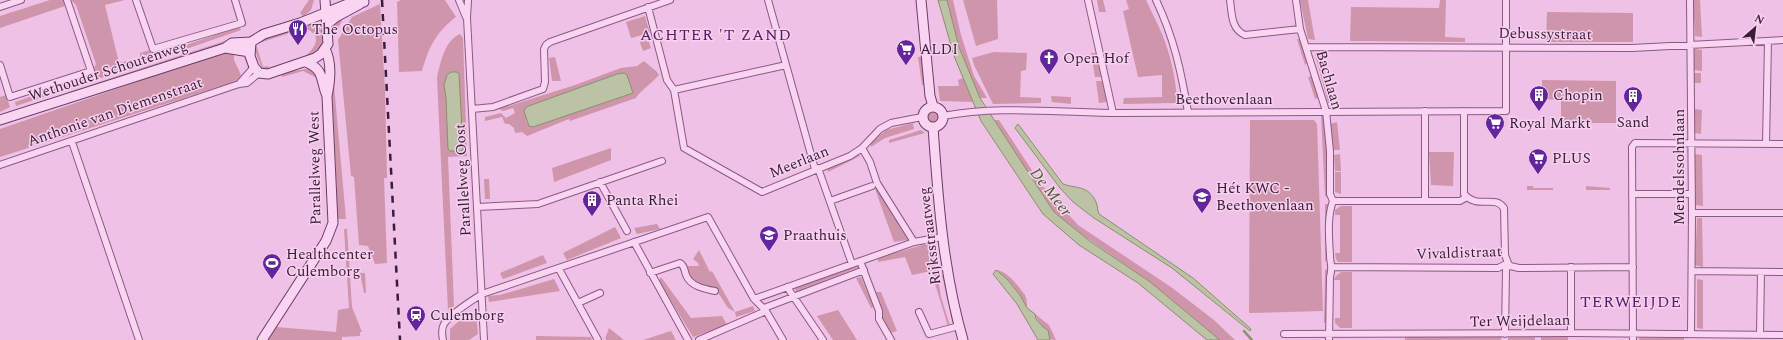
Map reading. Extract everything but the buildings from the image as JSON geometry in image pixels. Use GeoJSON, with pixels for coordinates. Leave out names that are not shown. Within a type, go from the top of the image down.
{"type":"FeatureCollection","features":[{"type":"Feature","properties":{"kind":"street"},"geometry":{"type":"LineString","coordinates":[[0,7],[21,0]]}},
{"type":"Feature","properties":{"kind":"street"},"geometry":{"type":"LineString","coordinates":[[0,65],[10,97],[91,71],[67,0]]}},
{"type":"Feature","properties":{"kind":"street"},"geometry":{"type":"LineString","coordinates":[[136,0],[153,49],[242,23],[234,0]]}},
{"type":"Feature","properties":{"kind":"street"},"geometry":{"type":"LineString","coordinates":[[319,0],[319,8],[315,16],[326,26],[336,17],[366,1]]}},
{"type":"Feature","properties":{"kind":"street"},"geometry":{"type":"LineString","coordinates":[[326,0],[340,6]]}},
{"type":"Feature","properties":{"kind":"street","name":"Parallelweg West"},"geometry":{"type":"LineString","coordinates":[[262,340],[326,241],[333,223],[327,96],[329,86],[328,54],[326,49],[328,44],[325,12],[326,0]]}},
{"type":"Feature","properties":{"kind":"street","name":"Parallelweg Oost"},"geometry":{"type":"LineString","coordinates":[[459,0],[467,18]]}},
{"type":"Feature","properties":{"kind":"street","name":"Parallelweg Oost"},"geometry":{"type":"LineString","coordinates":[[468,0],[467,18],[484,340]]}},
{"type":"Feature","properties":{"kind":"street"},"geometry":{"type":"LineString","coordinates":[[472,109],[492,107],[543,89],[545,82],[544,49],[546,45],[670,0]]}},
{"type":"Feature","properties":{"kind":"street"},"geometry":{"type":"LineString","coordinates":[[768,0],[817,169],[852,264]]}},
{"type":"Feature","properties":{"kind":"street"},"geometry":{"type":"LineString","coordinates":[[921,0],[930,96],[933,106]]}},
{"type":"Feature","properties":{"kind":"street"},"geometry":{"type":"LineString","coordinates":[[1088,0],[1113,113]]}},
{"type":"Feature","properties":{"kind":"street"},"geometry":{"type":"LineString","coordinates":[[1156,0],[1168,26],[1179,60],[1188,112]]}},
{"type":"Feature","properties":{"kind":"street"},"geometry":{"type":"LineString","coordinates":[[1230,0],[1234,24],[1238,32],[1245,36],[1300,29]]}},
{"type":"Feature","properties":{"kind":"street","name":"Bachlaan"},"geometry":{"type":"LineString","coordinates":[[1296,0],[1300,29],[1326,111],[1330,151],[1330,194],[1333,201],[1330,210],[1330,257],[1333,267],[1330,277],[1329,337]]}},
{"type":"Feature","properties":{"kind":"street"},"geometry":{"type":"LineString","coordinates":[[1506,0],[1506,46]]}},
{"type":"Feature","properties":{"kind":"street","name":"Mendelssohnlaan"},"geometry":{"type":"LineString","coordinates":[[1690,0],[1692,194],[1691,334]]}},
{"type":"Feature","properties":{"kind":"street","name":"Wethouder Schoutenweg"},"geometry":{"type":"LineString","coordinates":[[0,120],[225,48],[232,43],[250,47],[264,34],[300,23],[355,1],[366,1]]}},
{"type":"Feature","properties":{"kind":"street"},"geometry":{"type":"LineString","coordinates":[[648,7],[667,80],[674,90],[786,65]]}},
{"type":"Feature","properties":{"kind":"street","name":"Debussystraat"},"geometry":{"type":"LineString","coordinates":[[1306,47],[1506,46],[1632,48],[1783,40]]}},
{"type":"Feature","properties":{"kind":"street"},"geometry":{"type":"LineString","coordinates":[[1766,144],[1768,41]]}},
{"type":"Feature","properties":{"kind":"street","name":"Beethovenlaan"},"geometry":{"type":"LineString","coordinates":[[944,116],[991,111],[1113,113],[1506,111],[1506,46]]}},
{"type":"Feature","properties":{"kind":"street"},"geometry":{"type":"LineString","coordinates":[[250,47],[256,70],[268,74],[306,62],[321,54],[326,49]]}},
{"type":"Feature","properties":{"kind":"street","name":"Parallelweg West"},"geometry":{"type":"LineString","coordinates":[[306,62],[313,65],[319,71],[322,76],[323,86],[327,96]]}},
{"type":"Feature","properties":{"kind":"street","name":"Anthonie van Diemenstraat"},"geometry":{"type":"LineString","coordinates":[[0,165],[72,142],[239,84],[256,70]]}},
{"type":"Feature","properties":{"kind":"street","name":"Meerlaan"},"geometry":{"type":"LineString","coordinates":[[674,90],[684,148],[762,192],[850,156],[862,148],[880,129],[891,123],[922,117]]}},
{"type":"Feature","properties":{"kind":"street"},"geometry":{"type":"LineString","coordinates":[[933,106],[938,107],[944,116],[940,124],[933,128],[924,122],[922,117],[923,111],[933,106]]}},
{"type":"Feature","properties":{"kind":"street"},"geometry":{"type":"LineString","coordinates":[[1425,111],[1425,201]]}},
{"type":"Feature","properties":{"kind":"street"},"geometry":{"type":"LineString","coordinates":[[1464,111],[1463,191],[1467,197],[1475,202],[1495,202],[1502,205],[1504,208],[1505,255],[1508,263],[1506,270],[1505,334]]}},
{"type":"Feature","properties":{"kind":"street","name":"Rijksstraatweg"},"geometry":{"type":"LineString","coordinates":[[933,128],[942,237],[952,301],[964,340]]}},
{"type":"Feature","properties":{"kind":"street"},"geometry":{"type":"LineString","coordinates":[[72,142],[140,340]]}},
{"type":"Feature","properties":{"kind":"street"},"geometry":{"type":"LineString","coordinates":[[1633,337],[1632,147],[1635,143],[1783,144]]}},
{"type":"Feature","properties":{"kind":"street"},"geometry":{"type":"LineString","coordinates":[[862,148],[870,162],[877,183],[914,242]]}},
{"type":"Feature","properties":{"kind":"street"},"geometry":{"type":"LineString","coordinates":[[478,207],[538,204],[662,161]]}},
{"type":"Feature","properties":{"kind":"street"},"geometry":{"type":"LineString","coordinates":[[600,182],[627,230]]}},
{"type":"Feature","properties":{"kind":"street"},"geometry":{"type":"LineString","coordinates":[[830,201],[872,186]]}},
{"type":"Feature","properties":{"kind":"street"},"geometry":{"type":"LineString","coordinates":[[1632,194],[1692,194]]}},
{"type":"Feature","properties":{"kind":"street"},"geometry":{"type":"LineString","coordinates":[[1333,201],[1460,201],[1467,197]]}},
{"type":"Feature","properties":{"kind":"street"},"geometry":{"type":"LineString","coordinates":[[1692,213],[1783,213]]}},
{"type":"Feature","properties":{"kind":"street"},"geometry":{"type":"LineString","coordinates":[[443,340],[442,330],[444,324],[467,304],[482,294],[708,216],[754,299],[765,310],[783,340]]}},
{"type":"Feature","properties":{"kind":"street"},"geometry":{"type":"LineString","coordinates":[[754,299],[914,242],[942,237]]}},
{"type":"Feature","properties":{"kind":"street"},"geometry":{"type":"LineString","coordinates":[[634,242],[688,340]]}},
{"type":"Feature","properties":{"kind":"street"},"geometry":{"type":"LineString","coordinates":[[860,261],[879,311],[879,319],[891,340]]}},
{"type":"Feature","properties":{"kind":"street"},"geometry":{"type":"LineString","coordinates":[[650,273],[680,263],[684,266],[686,275],[694,283],[704,289],[715,291]]}},
{"type":"Feature","properties":{"kind":"street","name":"Vivaldistraat"},"geometry":{"type":"LineString","coordinates":[[1333,267],[1498,268],[1508,263],[1510,266],[1519,268],[1633,267]]}},
{"type":"Feature","properties":{"kind":"street"},"geometry":{"type":"LineString","coordinates":[[1571,267],[1571,333]]}},
{"type":"Feature","properties":{"kind":"street"},"geometry":{"type":"LineString","coordinates":[[559,268],[598,340]]}},
{"type":"Feature","properties":{"kind":"street"},"geometry":{"type":"LineString","coordinates":[[699,340],[794,297],[864,270]]}},
{"type":"Feature","properties":{"kind":"street"},"geometry":{"type":"LineString","coordinates":[[1692,271],[1783,272]]}},
{"type":"Feature","properties":{"kind":"street"},"geometry":{"type":"LineString","coordinates":[[1760,334],[1761,272]]}},
{"type":"Feature","properties":{"kind":"street"},"geometry":{"type":"LineString","coordinates":[[787,287],[823,340]]}},
{"type":"Feature","properties":{"kind":"street"},"geometry":{"type":"LineString","coordinates":[[578,303],[600,293]]}},
{"type":"Feature","properties":{"kind":"street"},"geometry":{"type":"LineString","coordinates":[[919,312],[929,334],[959,326]]}},
{"type":"Feature","properties":{"kind":"street","name":"Ter Weijdelaan"},"geometry":{"type":"LineString","coordinates":[[1284,334],[1329,337],[1402,337],[1571,333],[1633,337],[1691,334],[1783,335]]}},
{"type":"Feature","properties":{"kind":"shaded area"},"geometry":{"type":"Polygon","coordinates":[[[50,0],[63,0],[65,6],[0,28],[0,16],[50,0]]]}},
{"type":"Feature","properties":{"kind":"shaded area"},"geometry":{"type":"Polygon","coordinates":[[[71,0],[125,0],[105,5],[119,63],[140,58],[140,53],[150,50],[153,59],[152,61],[98,78],[94,68],[96,64],[76,5],[71,0]]]}},
{"type":"Feature","properties":{"kind":"shaded area"},"geometry":{"type":"Polygon","coordinates":[[[309,0],[314,0],[311,10],[303,17],[300,13],[309,0]]]}},
{"type":"Feature","properties":{"kind":"shaded area"},"geometry":{"type":"Polygon","coordinates":[[[401,0],[445,0],[456,17],[438,34],[427,55],[422,71],[399,72],[397,2],[401,0]]]}},
{"type":"Feature","properties":{"kind":"shaded area"},"geometry":{"type":"Polygon","coordinates":[[[938,0],[947,0],[959,47],[980,98],[1054,212],[1091,242],[1149,281],[1220,340],[1207,340],[1138,283],[1079,245],[1043,214],[981,121],[954,56],[938,0]]]}},
{"type":"Feature","properties":{"kind":"shaded area"},"geometry":{"type":"Polygon","coordinates":[[[947,0],[953,0],[961,35],[974,76],[987,98],[980,98],[965,62],[953,25],[947,0]]]}},
{"type":"Feature","properties":{"kind":"shaded area"},"geometry":{"type":"Polygon","coordinates":[[[963,0],[997,0],[998,39],[976,46],[963,0]]]}},
{"type":"Feature","properties":{"kind":"shaded area"},"geometry":{"type":"Polygon","coordinates":[[[1097,0],[1103,0],[1106,12],[1099,12],[1097,0]]]}},
{"type":"Feature","properties":{"kind":"shaded area"},"geometry":{"type":"Polygon","coordinates":[[[1126,0],[1146,0],[1168,51],[1174,76],[1177,103],[1123,104],[1124,98],[1162,97],[1162,75],[1138,77],[1123,11],[1129,9],[1126,0]]]}},
{"type":"Feature","properties":{"kind":"shaded area"},"geometry":{"type":"Polygon","coordinates":[[[1300,0],[1308,0],[1315,40],[1308,39],[1300,0]]]}},
{"type":"Feature","properties":{"kind":"shaded area"},"geometry":{"type":"Polygon","coordinates":[[[1440,0],[1446,0],[1445,37],[1465,38],[1465,42],[1350,41],[1351,7],[1439,8],[1440,0]]]}},
{"type":"Feature","properties":{"kind":"shaded area"},"geometry":{"type":"Polygon","coordinates":[[[1693,0],[1700,0],[1702,37],[1695,36],[1693,0]]]}},
{"type":"Feature","properties":{"kind":"shaded area"},"geometry":{"type":"Polygon","coordinates":[[[380,4],[385,90],[387,178],[384,178],[387,263],[375,264],[368,246],[359,245],[354,177],[351,176],[338,40],[352,17],[380,4]]]}},
{"type":"Feature","properties":{"kind":"shaded area"},"geometry":{"type":"Polygon","coordinates":[[[1547,12],[1633,13],[1633,42],[1546,42],[1547,12]]]}},
{"type":"Feature","properties":{"kind":"shaded area"},"geometry":{"type":"Polygon","coordinates":[[[645,16],[650,33],[631,38],[626,22],[645,16]]]}},
{"type":"Feature","properties":{"kind":"shaded area"},"geometry":{"type":"Polygon","coordinates":[[[340,18],[342,21],[332,37],[330,36],[334,24],[340,18]]]}},
{"type":"Feature","properties":{"kind":"shaded area"},"geometry":{"type":"Polygon","coordinates":[[[302,25],[317,25],[323,33],[324,39],[321,49],[306,58],[305,56],[315,45],[316,39],[314,35],[307,29],[292,30],[287,34],[256,44],[263,67],[268,66],[270,70],[262,69],[254,48],[257,40],[302,25]]]}},
{"type":"Feature","properties":{"kind":"shaded area"},"geometry":{"type":"Polygon","coordinates":[[[239,27],[241,30],[160,58],[159,54],[239,27]]]}},
{"type":"Feature","properties":{"kind":"shaded area"},"geometry":{"type":"Polygon","coordinates":[[[460,34],[463,38],[467,156],[448,157],[454,306],[448,311],[437,78],[444,53],[450,41],[460,34]]]}},
{"type":"Feature","properties":{"kind":"shaded area"},"geometry":{"type":"Polygon","coordinates":[[[647,37],[651,48],[643,51],[639,40],[647,37]]]}},
{"type":"Feature","properties":{"kind":"shaded area"},"geometry":{"type":"Polygon","coordinates":[[[234,38],[235,41],[69,95],[69,92],[234,38]]]}},
{"type":"Feature","properties":{"kind":"shaded area"},"geometry":{"type":"Polygon","coordinates":[[[1297,39],[1300,39],[1308,62],[1305,65],[1297,39]]]}},
{"type":"Feature","properties":{"kind":"shaded area"},"geometry":{"type":"Polygon","coordinates":[[[1694,49],[1702,50],[1702,71],[1694,70],[1694,49]]]}},
{"type":"Feature","properties":{"kind":"shaded area"},"geometry":{"type":"Polygon","coordinates":[[[994,52],[1027,53],[1026,70],[1021,71],[1020,97],[1041,98],[1041,103],[993,104],[972,58],[994,52]]]}},
{"type":"Feature","properties":{"kind":"shaded area"},"geometry":{"type":"Polygon","coordinates":[[[220,53],[234,53],[234,60],[241,75],[237,80],[0,157],[0,129],[220,53]]]}},
{"type":"Feature","properties":{"kind":"shaded area"},"geometry":{"type":"Polygon","coordinates":[[[1091,53],[1096,53],[1101,77],[1095,77],[1091,53]]]}},
{"type":"Feature","properties":{"kind":"shaded area"},"geometry":{"type":"Polygon","coordinates":[[[1321,53],[1332,102],[1328,103],[1315,54],[1321,53]]]}},
{"type":"Feature","properties":{"kind":"shaded area"},"geometry":{"type":"Polygon","coordinates":[[[555,57],[561,81],[552,81],[549,58],[555,57]]]}},
{"type":"Feature","properties":{"kind":"shaded area"},"geometry":{"type":"Polygon","coordinates":[[[918,57],[922,57],[925,85],[922,85],[918,57]]]}},
{"type":"Feature","properties":{"kind":"shaded area"},"geometry":{"type":"Polygon","coordinates":[[[644,61],[659,75],[636,98],[570,121],[569,119],[527,136],[522,132],[515,133],[514,128],[509,124],[505,124],[502,117],[485,121],[485,117],[501,113],[506,118],[515,113],[513,108],[503,111],[499,109],[575,85],[621,68],[637,66],[644,61]],[[617,74],[553,98],[526,120],[529,126],[533,127],[633,93],[617,74]]]}},
{"type":"Feature","properties":{"kind":"shaded area"},"geometry":{"type":"Polygon","coordinates":[[[311,68],[317,74],[317,78],[303,71],[282,77],[281,73],[311,68]]]}},
{"type":"Feature","properties":{"kind":"shaded area"},"geometry":{"type":"Polygon","coordinates":[[[451,72],[457,72],[459,74],[463,149],[461,151],[450,151],[448,149],[444,85],[447,75],[451,72]]]}},
{"type":"Feature","properties":{"kind":"shaded area"},"geometry":{"type":"Polygon","coordinates":[[[624,73],[627,75],[633,93],[533,127],[529,126],[524,111],[526,107],[617,74],[624,73]]]}},
{"type":"Feature","properties":{"kind":"shaded area"},"geometry":{"type":"Polygon","coordinates":[[[1694,73],[1701,73],[1701,83],[1694,83],[1694,73]]]}},
{"type":"Feature","properties":{"kind":"shaded area"},"geometry":{"type":"Polygon","coordinates":[[[91,76],[93,80],[16,106],[15,102],[91,76]]]}},
{"type":"Feature","properties":{"kind":"shaded area"},"geometry":{"type":"Polygon","coordinates":[[[1312,76],[1318,98],[1315,99],[1308,77],[1312,76]]]}},
{"type":"Feature","properties":{"kind":"shaded area"},"geometry":{"type":"Polygon","coordinates":[[[963,78],[973,102],[940,101],[938,86],[959,86],[958,80],[963,78]]]}},
{"type":"Feature","properties":{"kind":"shaded area"},"geometry":{"type":"Polygon","coordinates":[[[1542,80],[1616,81],[1616,123],[1561,123],[1561,100],[1542,99],[1542,80]]]}},
{"type":"Feature","properties":{"kind":"shaded area"},"geometry":{"type":"Polygon","coordinates":[[[1096,81],[1103,81],[1107,102],[1099,103],[1096,81]]]}},
{"type":"Feature","properties":{"kind":"shaded area"},"geometry":{"type":"Polygon","coordinates":[[[334,85],[346,219],[338,219],[332,86],[334,85]]]}},
{"type":"Feature","properties":{"kind":"shaded area"},"geometry":{"type":"Polygon","coordinates":[[[6,95],[10,107],[0,112],[0,97],[6,95]]]}},
{"type":"Feature","properties":{"kind":"shaded area"},"geometry":{"type":"Polygon","coordinates":[[[1051,96],[1071,97],[1071,104],[1052,102],[1051,96]]]}},
{"type":"Feature","properties":{"kind":"shaded area"},"geometry":{"type":"Polygon","coordinates":[[[1695,109],[1702,110],[1701,134],[1695,133],[1695,109]]]}},
{"type":"Feature","properties":{"kind":"shaded area"},"geometry":{"type":"Polygon","coordinates":[[[934,110],[939,114],[937,120],[931,123],[927,119],[928,112],[934,110]]]}},
{"type":"Feature","properties":{"kind":"shaded area"},"geometry":{"type":"Polygon","coordinates":[[[1324,115],[1327,197],[1325,196],[1321,116],[1324,115]]]}},
{"type":"Feature","properties":{"kind":"shaded area"},"geometry":{"type":"Polygon","coordinates":[[[994,120],[999,120],[1041,184],[1078,225],[1171,287],[1214,320],[1235,340],[1220,340],[1149,281],[1068,225],[1054,212],[1043,198],[994,120]]]}},
{"type":"Feature","properties":{"kind":"shaded area"},"geometry":{"type":"Polygon","coordinates":[[[1250,120],[1314,120],[1317,124],[1323,311],[1249,313],[1250,120]]]}},
{"type":"Feature","properties":{"kind":"shaded area"},"geometry":{"type":"Polygon","coordinates":[[[1337,122],[1340,150],[1332,150],[1329,124],[1337,122]]]}},
{"type":"Feature","properties":{"kind":"shaded area"},"geometry":{"type":"Polygon","coordinates":[[[913,123],[914,129],[885,138],[871,147],[871,143],[886,130],[913,123]]]}},
{"type":"Feature","properties":{"kind":"shaded area"},"geometry":{"type":"Polygon","coordinates":[[[1018,124],[1063,184],[1086,190],[1096,202],[1099,214],[1193,278],[1251,329],[1250,331],[1172,268],[1094,218],[1073,202],[1060,188],[1015,128],[1018,124]]]}},
{"type":"Feature","properties":{"kind":"shaded area"},"geometry":{"type":"Polygon","coordinates":[[[921,130],[925,133],[889,143],[889,140],[921,130]]]}},
{"type":"Feature","properties":{"kind":"shaded area"},"geometry":{"type":"Polygon","coordinates":[[[611,148],[611,160],[554,182],[552,168],[611,148]]]}},
{"type":"Feature","properties":{"kind":"shaded area"},"geometry":{"type":"Polygon","coordinates":[[[1429,152],[1454,152],[1453,186],[1431,185],[1429,152]]]}},
{"type":"Feature","properties":{"kind":"shaded area"},"geometry":{"type":"Polygon","coordinates":[[[859,154],[860,156],[828,172],[827,168],[859,154]]]}},
{"type":"Feature","properties":{"kind":"shaded area"},"geometry":{"type":"Polygon","coordinates":[[[1340,154],[1341,171],[1335,171],[1334,155],[1340,154]]]}},
{"type":"Feature","properties":{"kind":"shaded area"},"geometry":{"type":"Polygon","coordinates":[[[1695,154],[1702,155],[1703,206],[1695,205],[1695,154]]]}},
{"type":"Feature","properties":{"kind":"shaded area"},"geometry":{"type":"Polygon","coordinates":[[[1335,172],[1341,172],[1341,194],[1335,192],[1335,172]]]}},
{"type":"Feature","properties":{"kind":"shaded area"},"geometry":{"type":"Polygon","coordinates":[[[484,179],[489,179],[490,199],[485,199],[484,179]]]}},
{"type":"Feature","properties":{"kind":"shaded area"},"geometry":{"type":"Polygon","coordinates":[[[1527,186],[1533,186],[1533,188],[1553,188],[1553,190],[1527,190],[1527,186]]]}},
{"type":"Feature","properties":{"kind":"shaded area"},"geometry":{"type":"Polygon","coordinates":[[[1586,186],[1610,188],[1610,190],[1586,190],[1586,186]]]}},
{"type":"Feature","properties":{"kind":"shaded area"},"geometry":{"type":"Polygon","coordinates":[[[877,188],[908,240],[894,242],[875,189],[877,188]]]}},
{"type":"Feature","properties":{"kind":"shaded area"},"geometry":{"type":"Polygon","coordinates":[[[1325,204],[1328,204],[1326,262],[1325,261],[1325,204]]]}},
{"type":"Feature","properties":{"kind":"shaded area"},"geometry":{"type":"Polygon","coordinates":[[[1341,206],[1352,206],[1352,262],[1338,262],[1336,259],[1335,253],[1340,253],[1340,215],[1335,215],[1335,210],[1341,206]]]}},
{"type":"Feature","properties":{"kind":"shaded area"},"geometry":{"type":"Polygon","coordinates":[[[1697,218],[1702,218],[1703,267],[1695,265],[1697,218]]]}},
{"type":"Feature","properties":{"kind":"shaded area"},"geometry":{"type":"Polygon","coordinates":[[[657,224],[660,229],[637,234],[634,228],[657,224]]]}},
{"type":"Feature","properties":{"kind":"shaded area"},"geometry":{"type":"Polygon","coordinates":[[[615,227],[621,238],[567,260],[563,253],[615,227]]]}},
{"type":"Feature","properties":{"kind":"shaded area"},"geometry":{"type":"Polygon","coordinates":[[[344,229],[347,229],[352,307],[362,332],[360,332],[360,336],[342,337],[342,340],[267,340],[276,327],[336,332],[338,310],[349,308],[344,229]]]}},
{"type":"Feature","properties":{"kind":"shaded area"},"geometry":{"type":"Polygon","coordinates":[[[932,242],[941,297],[950,326],[948,326],[931,271],[912,275],[905,257],[878,262],[878,258],[932,242]]]}},
{"type":"Feature","properties":{"kind":"shaded area"},"geometry":{"type":"Polygon","coordinates":[[[699,250],[710,272],[712,271],[735,312],[728,308],[717,291],[701,286],[692,279],[685,266],[699,266],[693,259],[699,250]]]}},
{"type":"Feature","properties":{"kind":"shaded area"},"geometry":{"type":"Polygon","coordinates":[[[543,255],[547,263],[503,279],[500,273],[543,255]]]}},
{"type":"Feature","properties":{"kind":"shaded area"},"geometry":{"type":"Polygon","coordinates":[[[858,265],[859,267],[796,292],[795,288],[858,265]]]}},
{"type":"Feature","properties":{"kind":"shaded area"},"geometry":{"type":"Polygon","coordinates":[[[1328,269],[1327,323],[1324,323],[1325,270],[1328,269]]]}},
{"type":"Feature","properties":{"kind":"shaded area"},"geometry":{"type":"Polygon","coordinates":[[[996,270],[1005,273],[1016,283],[1025,295],[1027,300],[1027,308],[1014,287],[996,270]]]}},
{"type":"Feature","properties":{"kind":"shaded area"},"geometry":{"type":"Polygon","coordinates":[[[996,270],[1007,279],[1020,295],[1027,308],[1035,314],[1036,319],[1048,330],[1050,340],[1038,340],[1017,304],[993,274],[996,270]]]}},
{"type":"Feature","properties":{"kind":"shaded area"},"geometry":{"type":"Polygon","coordinates":[[[1341,272],[1352,272],[1352,328],[1340,328],[1335,323],[1335,318],[1340,318],[1340,280],[1334,280],[1335,277],[1341,272]]]}},
{"type":"Feature","properties":{"kind":"shaded area"},"geometry":{"type":"Polygon","coordinates":[[[360,273],[365,273],[366,293],[364,293],[360,273]]]}},
{"type":"Feature","properties":{"kind":"shaded area"},"geometry":{"type":"Polygon","coordinates":[[[945,274],[955,323],[953,325],[942,275],[945,274]]]}},
{"type":"Feature","properties":{"kind":"shaded area"},"geometry":{"type":"Polygon","coordinates":[[[661,277],[691,318],[722,316],[727,325],[693,337],[659,281],[661,277]]]}},
{"type":"Feature","properties":{"kind":"shaded area"},"geometry":{"type":"Polygon","coordinates":[[[861,277],[874,307],[871,308],[856,278],[861,277]]]}},
{"type":"Feature","properties":{"kind":"shaded area"},"geometry":{"type":"Polygon","coordinates":[[[554,279],[560,291],[489,302],[488,296],[500,295],[554,279]]]}},
{"type":"Feature","properties":{"kind":"shaded area"},"geometry":{"type":"Polygon","coordinates":[[[1697,279],[1703,280],[1703,329],[1697,328],[1697,279]]]}},
{"type":"Feature","properties":{"kind":"shaded area"},"geometry":{"type":"Polygon","coordinates":[[[876,292],[881,292],[897,331],[890,333],[882,316],[881,305],[876,292]]]}},
{"type":"Feature","properties":{"kind":"shaded area"},"geometry":{"type":"Polygon","coordinates":[[[753,306],[755,311],[736,317],[735,312],[753,306]]]}},
{"type":"Feature","properties":{"kind":"shaded area"},"geometry":{"type":"Polygon","coordinates":[[[838,310],[857,340],[833,340],[817,316],[838,310]]]}},
{"type":"Feature","properties":{"kind":"shaded area"},"geometry":{"type":"Polygon","coordinates":[[[468,313],[476,314],[478,334],[469,340],[450,340],[450,329],[468,313]]]}},
{"type":"Feature","properties":{"kind":"shaded area"},"geometry":{"type":"Polygon","coordinates":[[[1035,314],[1049,325],[1056,340],[1049,339],[1048,330],[1040,324],[1035,314]]]}},
{"type":"Feature","properties":{"kind":"shaded area"},"geometry":{"type":"Polygon","coordinates":[[[609,328],[624,340],[605,339],[609,328]]]}},
{"type":"Feature","properties":{"kind":"shaded area"},"geometry":{"type":"Polygon","coordinates":[[[671,331],[676,340],[643,340],[671,331]]]}},
{"type":"Feature","properties":{"kind":"shaded area"},"geometry":{"type":"Polygon","coordinates":[[[1568,335],[1568,340],[1541,340],[1541,336],[1568,335]]]}},
{"type":"Feature","properties":{"kind":"shaded area"},"geometry":{"type":"Polygon","coordinates":[[[536,336],[591,337],[592,340],[536,340],[536,336]]]}},
{"type":"Feature","properties":{"kind":"shaded area"},"geometry":{"type":"Polygon","coordinates":[[[1502,336],[1501,340],[1405,340],[1405,337],[1502,336]]]}},
{"type":"Feature","properties":{"kind":"shaded area"},"geometry":{"type":"Polygon","coordinates":[[[1535,336],[1535,340],[1508,340],[1508,337],[1535,336]]]}},
{"type":"Feature","properties":{"kind":"shaded area"},"geometry":{"type":"Polygon","coordinates":[[[1684,337],[1684,340],[1639,340],[1639,338],[1684,337]]]}},
{"type":"Feature","properties":{"kind":"waterway"},"geometry":{"type":"LineString","coordinates":[[1244,331],[1252,340]]}},
{"type":"Feature","properties":{"kind":"railway"},"geometry":{"type":"LineString","coordinates":[[382,0],[400,340]]}},
{"type":"Feature","properties":{"kind":"place","name":"The Octopus"},"geometry":{"type":"Point","coordinates":[298,46]}},
{"type":"Feature","properties":{"kind":"place","name":"ALDI"},"geometry":{"type":"Point","coordinates":[906,66]}},
{"type":"Feature","properties":{"kind":"place","name":"Open Hof"},"geometry":{"type":"Point","coordinates":[1049,75]}},
{"type":"Feature","properties":{"kind":"place","name":"Chopin"},"geometry":{"type":"Point","coordinates":[1539,112]}},
{"type":"Feature","properties":{"kind":"place","name":"Sand"},"geometry":{"type":"Point","coordinates":[1633,113]}},
{"type":"Feature","properties":{"kind":"place","name":"Royal Markt"},"geometry":{"type":"Point","coordinates":[1495,140]}},
{"type":"Feature","properties":{"kind":"place","name":"PLUS"},"geometry":{"type":"Point","coordinates":[1538,175]}},
{"type":"Feature","properties":{"kind":"place","name":"Hét KWC - Beethovenlaan"},"geometry":{"type":"Point","coordinates":[1202,214]}},
{"type":"Feature","properties":{"kind":"place","name":"Panta Rhei"},"geometry":{"type":"Point","coordinates":[592,217]}},
{"type":"Feature","properties":{"kind":"place","name":"Praathuis"},"geometry":{"type":"Point","coordinates":[769,252]}},
{"type":"Feature","properties":{"kind":"place","name":"Healthcenter Culemborg"},"geometry":{"type":"Point","coordinates":[272,280]}},
{"type":"Feature","properties":{"kind":"place","name":"Culemborg"},"geometry":{"type":"Point","coordinates":[416,332]}},
{"type":"Feature","properties":{"kind":"district","name":"ACHTER 'T ZAND"},"geometry":{"type":"Point","coordinates":[716,35]}},
{"type":"Feature","properties":{"kind":"district","name":"TERWEIJDE"},"geometry":{"type":"Point","coordinates":[1631,302]}},
{"type":"Feature","properties":{"kind":"water label","name":"De Meer"},"geometry":{"type":"Point","coordinates":[1051,192]}}]}
